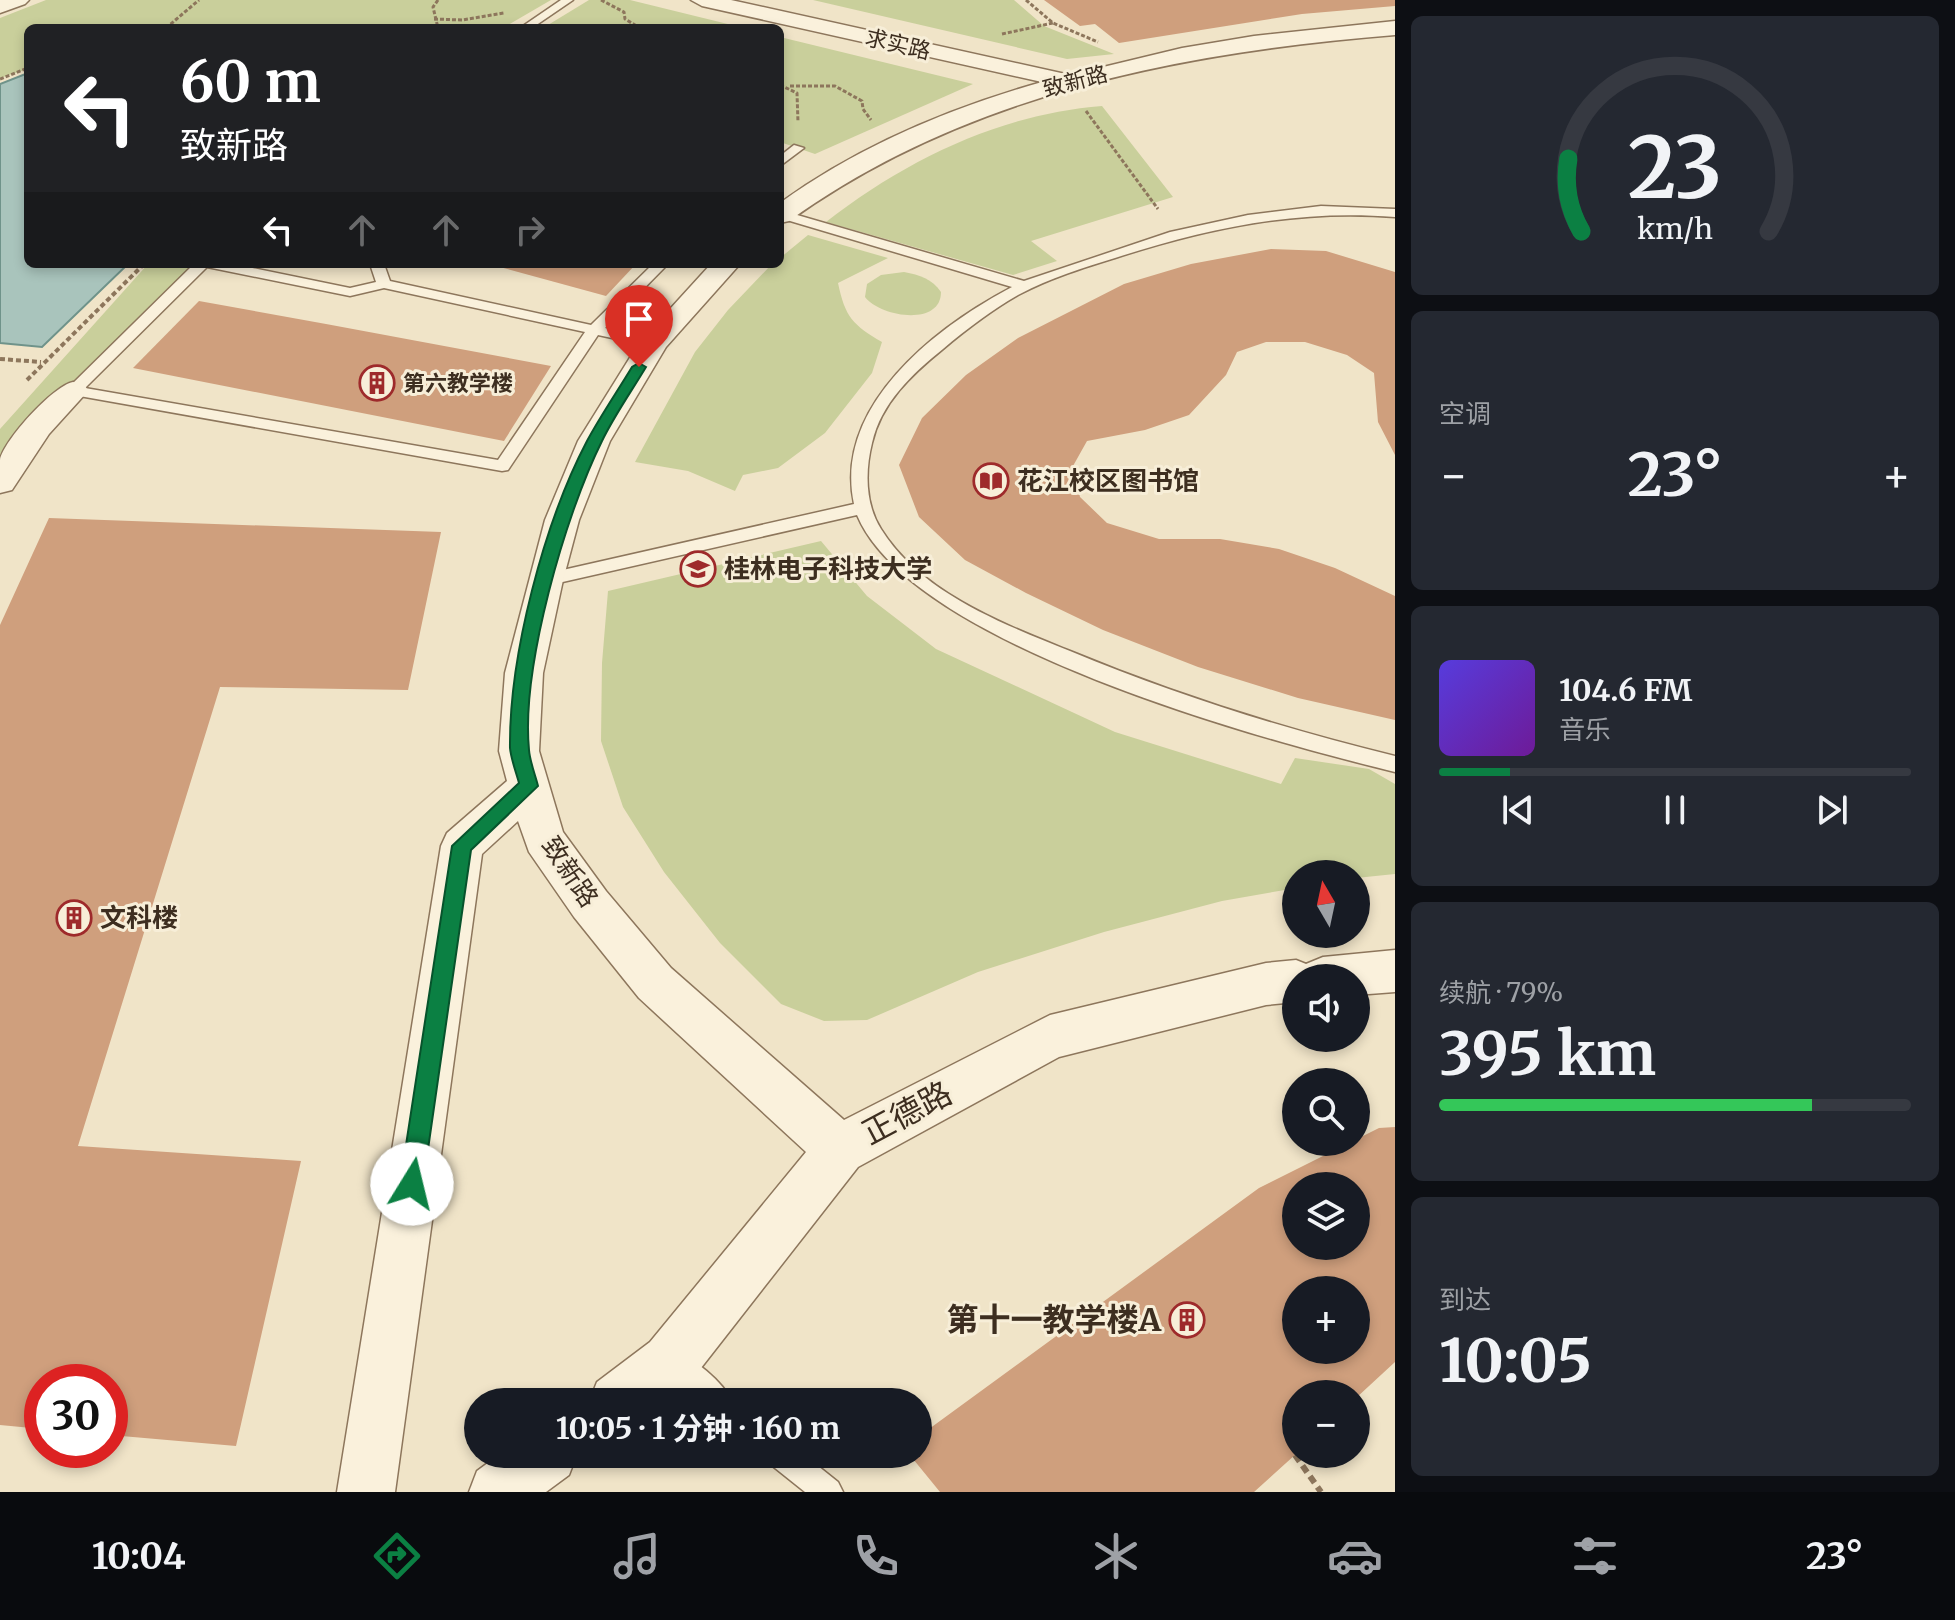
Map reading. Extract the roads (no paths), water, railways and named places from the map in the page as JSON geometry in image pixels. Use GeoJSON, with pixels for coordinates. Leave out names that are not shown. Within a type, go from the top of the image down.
{"type":"FeatureCollection","features":[{"type":"Feature","properties":{"kind":"street"},"geometry":{"type":"LineString","coordinates":[[0,7],[18,0]]}},
{"type":"Feature","properties":{"kind":"street","name":"求实路"},"geometry":{"type":"LineString","coordinates":[[702,0],[1095,88]]}},
{"type":"Feature","properties":{"kind":"street","name":"致新路"},"geometry":{"type":"LineString","coordinates":[[784,211],[839,174],[906,141],[1064,81],[1270,40],[1395,28]]}},
{"type":"Feature","properties":{"kind":"street","name":"致新路"},"geometry":{"type":"LineString","coordinates":[[722,268],[654,343],[594,441],[562,520],[545,580],[524,673],[519,751],[544,839],[590,904],[655,983],[840,1149]]}},
{"type":"Feature","properties":{"kind":"street"},"geometry":{"type":"LineString","coordinates":[[0,482],[38,427],[73,391]]}},
{"type":"Feature","properties":{"kind":"street"},"geometry":{"type":"LineString","coordinates":[[366,1492],[462,846],[529,786]]}},
{"type":"Feature","properties":{"kind":"street"},"geometry":{"type":"LineString","coordinates":[[1370,973],[1395,971]]}},
{"type":"Feature","properties":{"kind":"street","name":"正德路"},"geometry":{"type":"LineString","coordinates":[[636,1388],[670,1362],[840,1149],[1050,1037],[1282,982]]}},
{"type":"Feature","properties":{"kind":"street"},"geometry":{"type":"LineString","coordinates":[[498,1492],[530,1468]]}},
{"type":"Feature","properties":{"kind":"lane"},"geometry":{"type":"LineString","coordinates":[[531,24],[568,0]]}},
{"type":"Feature","properties":{"kind":"lane"},"geometry":{"type":"LineString","coordinates":[[784,159],[798,148]]}},
{"type":"Feature","properties":{"kind":"lane"},"geometry":{"type":"LineString","coordinates":[[1395,213],[1357,208],[1298,212],[1177,236],[1024,286],[942,343],[898,379],[866,425],[857,481],[862,508],[884,546],[936,594],[1020,638],[1207,714],[1395,764]]}},
{"type":"Feature","properties":{"kind":"lane"},"geometry":{"type":"LineString","coordinates":[[784,215],[1024,286]]}},
{"type":"Feature","properties":{"kind":"lane"},"geometry":{"type":"LineString","coordinates":[[73,391],[198,268]]}},
{"type":"Feature","properties":{"kind":"lane"},"geometry":{"type":"LineString","coordinates":[[232,268],[350,292],[384,284],[654,343]]}},
{"type":"Feature","properties":{"kind":"lane"},"geometry":{"type":"LineString","coordinates":[[378,268],[384,284]]}},
{"type":"Feature","properties":{"kind":"lane"},"geometry":{"type":"LineString","coordinates":[[73,391],[502,466],[595,329],[657,268]]}},
{"type":"Feature","properties":{"kind":"lane"},"geometry":{"type":"LineString","coordinates":[[545,580],[862,508]]}},
{"type":"Feature","properties":{"kind":"lane"},"geometry":{"type":"LineString","coordinates":[[670,1362],[701,1388]]}},
{"type":"Feature","properties":{"kind":"lane"},"geometry":{"type":"LineString","coordinates":[[798,1468],[828,1492]]}},
{"type":"Feature","properties":{"kind":"water"},"geometry":{"type":"Polygon","coordinates":[[[24,75],[24,268],[124,268],[42,347],[0,343],[0,84],[24,75]]]}},
{"type":"Feature","properties":{"kind":"place","name":"第六教学楼"},"geometry":{"type":"Point","coordinates":[377,383]}},
{"type":"Feature","properties":{"kind":"place","name":"花江校区图书馆"},"geometry":{"type":"Point","coordinates":[991,481]}},
{"type":"Feature","properties":{"kind":"place","name":"桂林电子科技大学"},"geometry":{"type":"Point","coordinates":[698,569]}},
{"type":"Feature","properties":{"kind":"place","name":"文科楼"},"geometry":{"type":"Point","coordinates":[74,918]}},
{"type":"Feature","properties":{"kind":"place","name":"第十一教学楼A"},"geometry":{"type":"Point","coordinates":[1187,1320]}}]}
